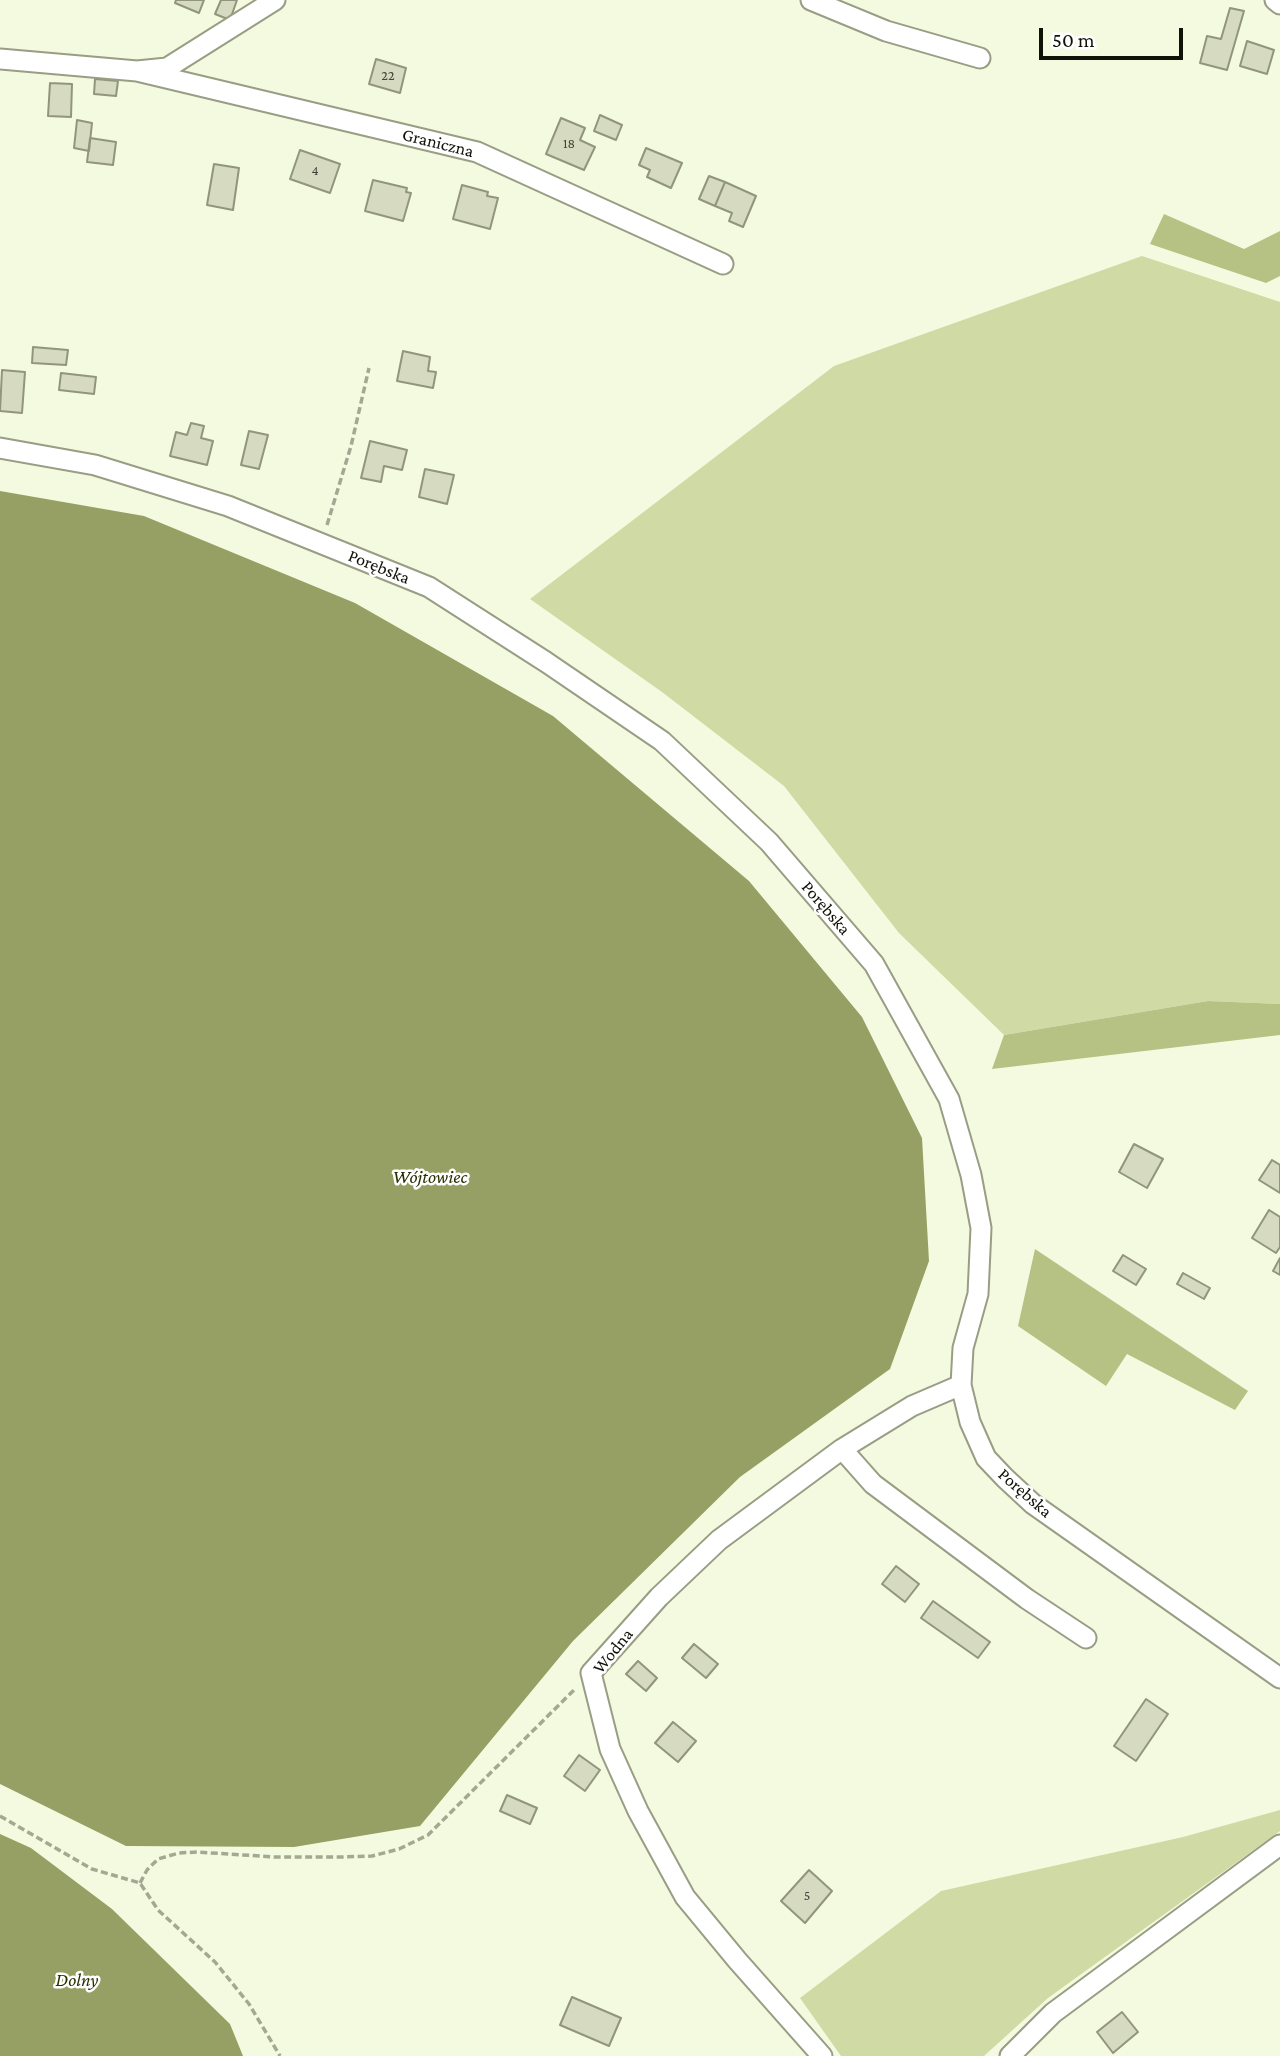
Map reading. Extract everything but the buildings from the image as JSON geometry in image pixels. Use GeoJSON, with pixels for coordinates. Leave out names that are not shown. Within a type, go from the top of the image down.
{"type":"FeatureCollection","features":[{"type":"Feature","properties":{"kind":"street","name":"Graniczna"},"geometry":{"type":"LineString","coordinates":[[137,71],[167,68],[275,0]]}},
{"type":"Feature","properties":{"kind":"street"},"geometry":{"type":"LineString","coordinates":[[1275,0],[1280,4]]}},
{"type":"Feature","properties":{"kind":"street"},"geometry":{"type":"LineString","coordinates":[[818,1],[886,31],[980,58]]}},
{"type":"Feature","properties":{"kind":"street","name":"Graniczna"},"geometry":{"type":"LineString","coordinates":[[0,58],[137,71],[477,152],[723,264]]}},
{"type":"Feature","properties":{"kind":"street","name":"Porębska"},"geometry":{"type":"LineString","coordinates":[[0,448],[95,465],[228,506],[429,587],[662,741],[769,842],[874,964],[949,1099],[971,1175],[981,1228],[978,1294],[963,1348],[961,1385],[970,1422],[986,1458],[1033,1504],[1280,1678]]}},
{"type":"Feature","properties":{"kind":"street","name":"Wodna"},"geometry":{"type":"LineString","coordinates":[[822,2056],[685,1897],[638,1811],[610,1749],[591,1673],[659,1597],[719,1540],[842,1449],[912,1406],[961,1385]]}},
{"type":"Feature","properties":{"kind":"street"},"geometry":{"type":"LineString","coordinates":[[842,1449],[873,1484],[1027,1599],[1086,1638]]}},
{"type":"Feature","properties":{"kind":"street"},"geometry":{"type":"LineString","coordinates":[[1010,2056],[1053,2013],[1280,1845]]}},
{"type":"Feature","properties":{"kind":"path"},"geometry":{"type":"LineString","coordinates":[[321,544],[351,446],[369,369]]}},
{"type":"Feature","properties":{"kind":"path"},"geometry":{"type":"LineString","coordinates":[[140,1883],[147,1870],[158,1859],[179,1853],[343,1857],[372,1856],[400,1849],[428,1835],[591,1673]]}},
{"type":"Feature","properties":{"kind":"path"},"geometry":{"type":"LineString","coordinates":[[0,1816],[92,1869],[140,1883],[158,1910],[215,1962],[249,2004],[280,2056]]}},
{"type":"Feature","properties":{"kind":"shaded area"},"geometry":{"type":"Polygon","coordinates":[[[1164,214],[1244,249],[1280,231],[1280,276],[1266,283],[1150,244],[1164,214]]]}},
{"type":"Feature","properties":{"kind":"shaded area"},"geometry":{"type":"Polygon","coordinates":[[[1142,256],[1280,302],[1280,1004],[1208,1001],[1004,1035],[899,933],[784,786],[662,692],[530,599],[834,366],[1142,256]]]}},
{"type":"Feature","properties":{"kind":"shaded area"},"geometry":{"type":"Polygon","coordinates":[[[1208,1001],[1280,1004],[1280,1035],[992,1069],[1004,1035],[1208,1001]]]}},
{"type":"Feature","properties":{"kind":"shaded area"},"geometry":{"type":"Polygon","coordinates":[[[1035,1249],[1248,1391],[1235,1410],[1127,1354],[1106,1386],[1018,1326],[1035,1249]]]}},
{"type":"Feature","properties":{"kind":"shaded area"},"geometry":{"type":"Polygon","coordinates":[[[1280,1810],[1280,1831],[1048,1998],[984,2056],[841,2056],[800,1998],[941,1891],[1183,1837],[1280,1810]]]}},
{"type":"Feature","properties":{"kind":"water","name":"Wójtowiec"},"geometry":{"type":"Polygon","coordinates":[[[0,491],[144,516],[355,603],[553,716],[749,881],[862,1017],[922,1138],[929,1261],[890,1369],[740,1477],[573,1641],[420,1826],[294,1847],[126,1846],[0,1784],[0,491]]]}},
{"type":"Feature","properties":{"kind":"water","name":"Dolny"},"geometry":{"type":"Polygon","coordinates":[[[0,1834],[31,1848],[112,1909],[230,2024],[243,2056],[0,2056],[0,1834]]]}}]}
